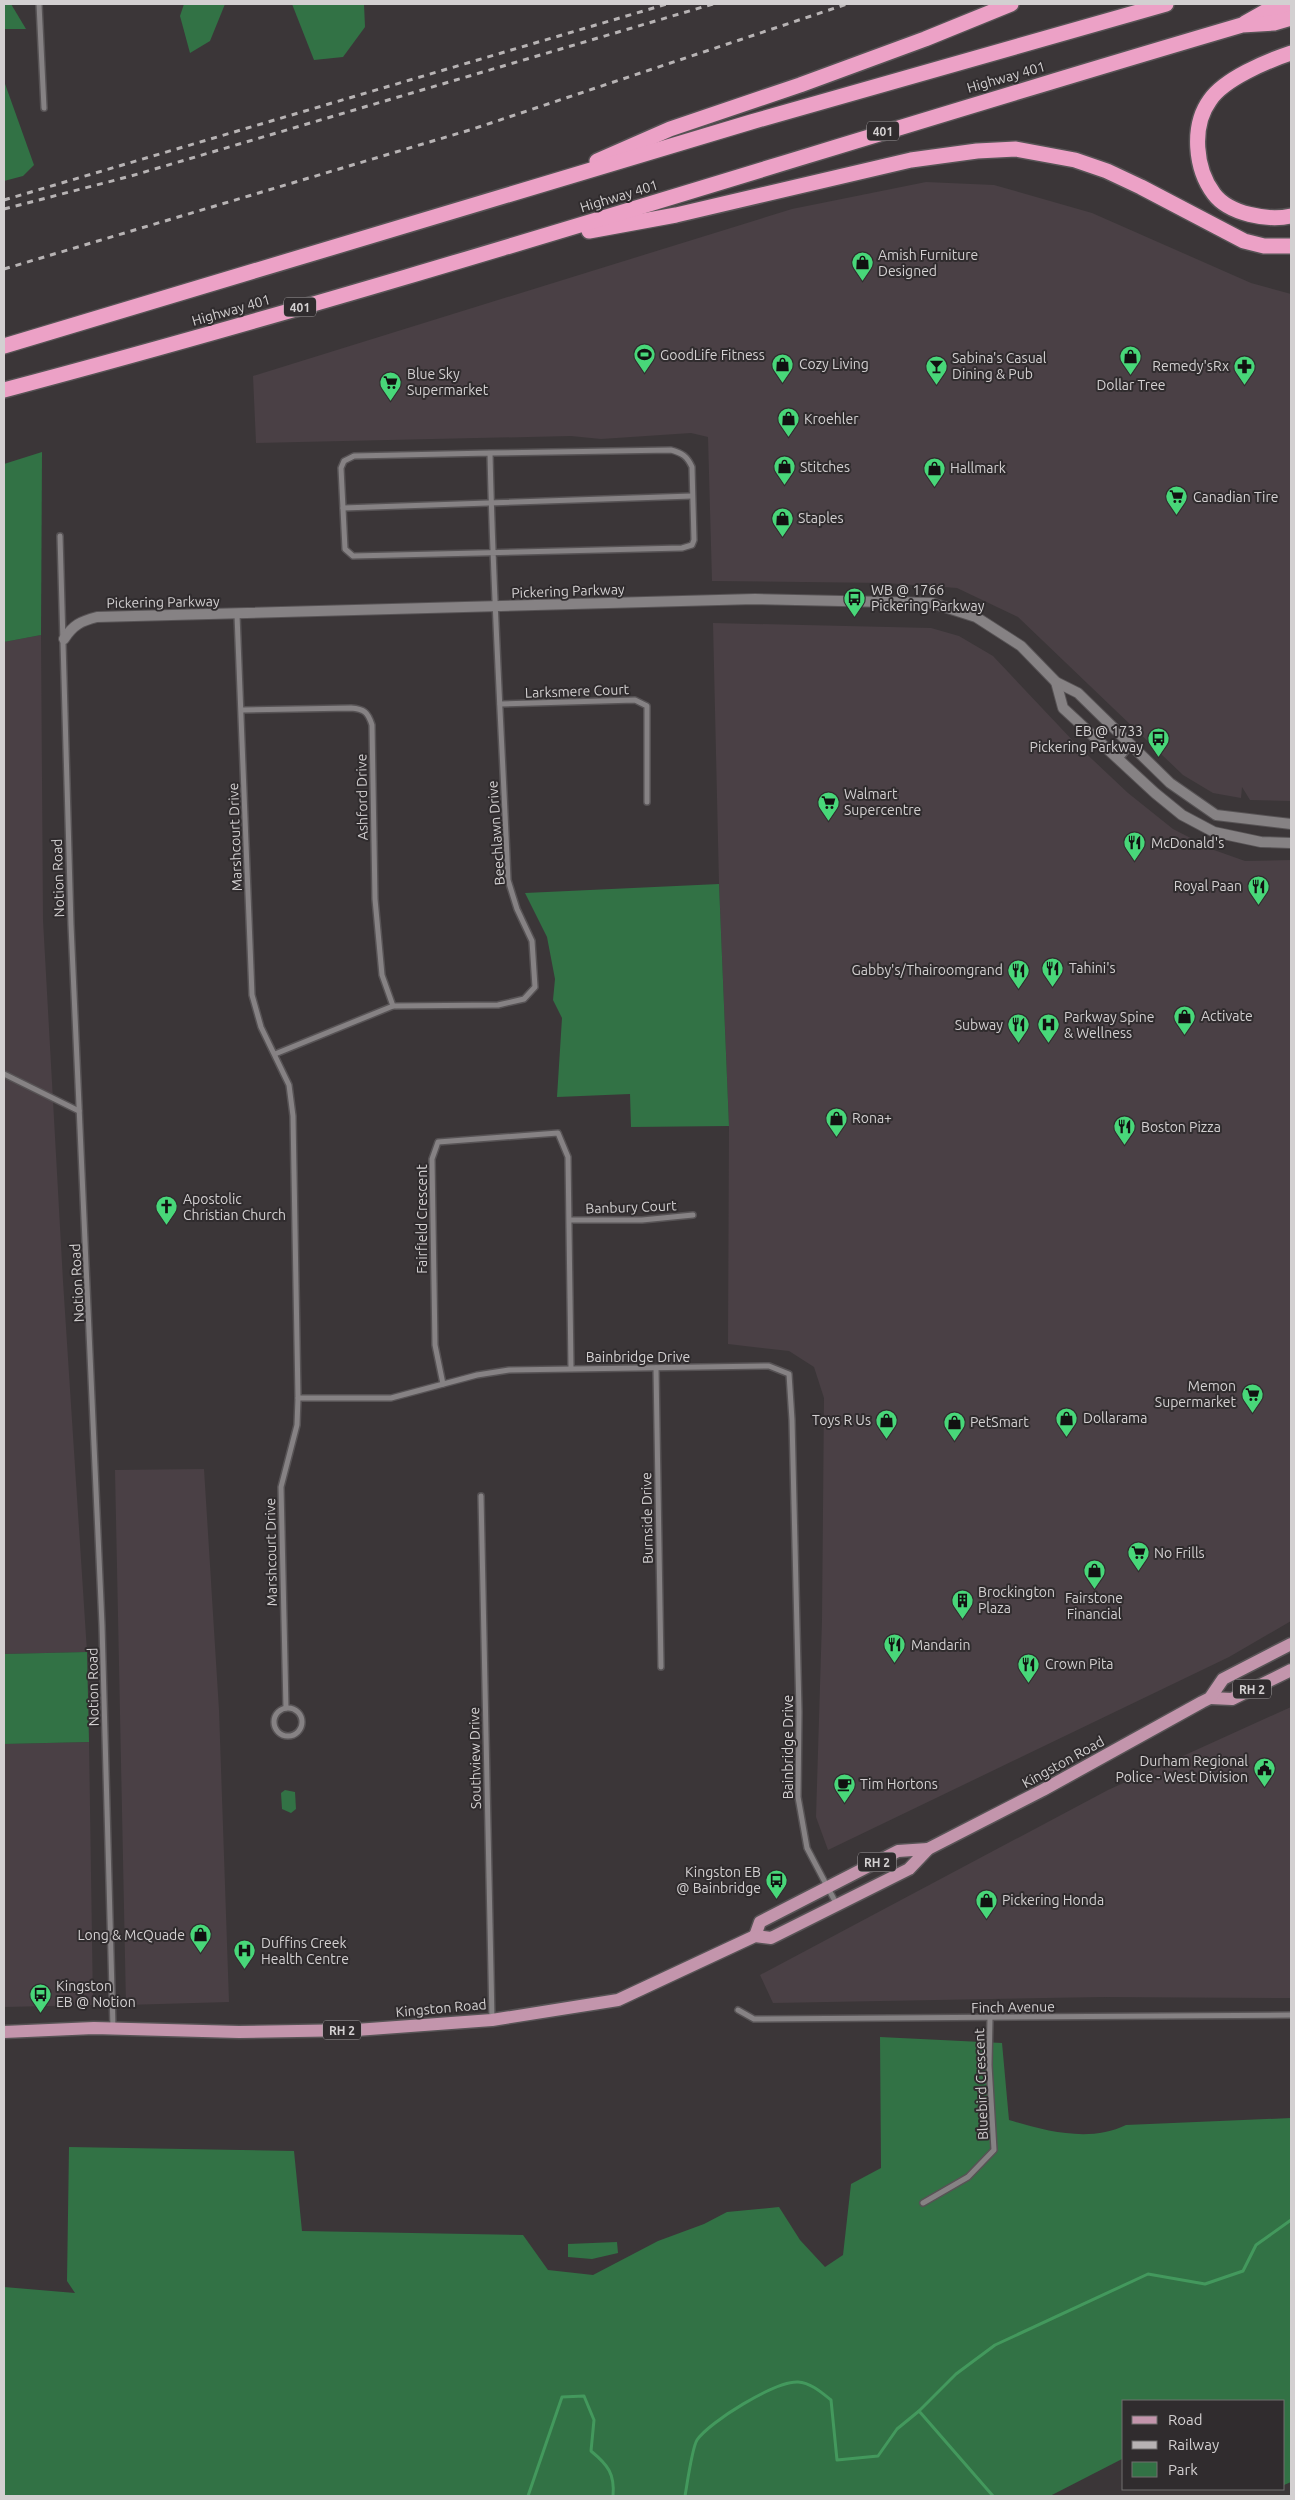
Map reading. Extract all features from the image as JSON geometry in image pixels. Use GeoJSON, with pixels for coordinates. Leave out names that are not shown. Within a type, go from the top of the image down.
{"type":"FeatureCollection","features":[{"type":"Feature","properties":{"kind":"highway"},"geometry":{"type":"LineString","coordinates":[[531,189],[670,129],[836,72],[1011,4]]}},
{"type":"Feature","properties":{"kind":"highway","name":"Highway 401"},"geometry":{"type":"LineString","coordinates":[[4,346],[751,122],[1166,4]]}},
{"type":"Feature","properties":{"kind":"highway","name":"401"},"geometry":{"type":"LineString","coordinates":[[1242,25],[1268,10],[1288,4]]}},
{"type":"Feature","properties":{"kind":"highway","name":"401"},"geometry":{"type":"LineString","coordinates":[[1242,25],[1274,23],[1291,18]]}},
{"type":"Feature","properties":{"kind":"highway","name":"Highway 401"},"geometry":{"type":"LineString","coordinates":[[4,390],[526,242],[967,106],[1242,25]]}},
{"type":"Feature","properties":{"kind":"highway"},"geometry":{"type":"LineString","coordinates":[[1291,53],[1234,79],[1210,99],[1201,117],[1197,138],[1202,167],[1214,195],[1236,210],[1260,217],[1291,216]]}},
{"type":"Feature","properties":{"kind":"highway"},"geometry":{"type":"LineString","coordinates":[[526,242],[676,214],[911,160],[977,151],[1016,149],[1075,160],[1107,171],[1244,241],[1264,246],[1291,246]]}},
{"type":"Feature","properties":{"kind":"main road","name":"Kingston Road"},"geometry":{"type":"LineString","coordinates":[[114,2029],[240,2032],[346,2030],[492,2020],[618,2000],[755,1936],[772,1938],[909,1869],[928,1850],[1044,1790],[1210,1698],[1223,1679],[1291,1644]]}},
{"type":"Feature","properties":{"kind":"main road","name":"Kingston Road"},"geometry":{"type":"LineString","coordinates":[[1210,1698],[1232,1699],[1291,1670]]}},
{"type":"Feature","properties":{"kind":"main road","name":"Kingston Road"},"geometry":{"type":"LineString","coordinates":[[755,1936],[760,1922],[898,1851],[928,1850]]}},
{"type":"Feature","properties":{"kind":"main road","name":"RH 2"},"geometry":{"type":"LineString","coordinates":[[4,2032],[114,2029]]}},
{"type":"Feature","properties":{"kind":"street"},"geometry":{"type":"LineString","coordinates":[[39,4],[44,108]]}},
{"type":"Feature","properties":{"kind":"street"},"geometry":{"type":"LineString","coordinates":[[671,450],[680,452],[687,457],[692,467],[694,540],[692,545],[682,548],[353,556],[344,549],[341,468],[344,461],[354,456],[490,453],[671,450]]}},
{"type":"Feature","properties":{"kind":"street","name":"Beechlawn Drive"},"geometry":{"type":"LineString","coordinates":[[275,1054],[393,1006],[498,1005],[524,999],[535,987],[532,941],[517,909],[508,880],[494,608],[490,453]]}},
{"type":"Feature","properties":{"kind":"street"},"geometry":{"type":"LineString","coordinates":[[343,508],[692,496]]}},
{"type":"Feature","properties":{"kind":"street","name":"Notion Road"},"geometry":{"type":"LineString","coordinates":[[60,536],[71,925],[102,1625],[108,1902],[114,2029]]}},
{"type":"Feature","properties":{"kind":"street","name":"Pickering Parkway"},"geometry":{"type":"LineString","coordinates":[[64,639],[71,628],[82,620],[97,618],[755,599],[932,603],[976,618],[1021,646],[1056,682],[1078,693],[1130,746],[1170,783],[1216,815],[1291,824]]}},
{"type":"Feature","properties":{"kind":"street","name":"Marshcourt Drive"},"geometry":{"type":"LineString","coordinates":[[237,615],[252,995],[261,1027],[275,1054]]}},
{"type":"Feature","properties":{"kind":"street","name":"Pickering Parkway"},"geometry":{"type":"LineString","coordinates":[[1056,682],[1063,708],[1155,793],[1182,815],[1214,832],[1261,842],[1291,843]]}},
{"type":"Feature","properties":{"kind":"street","name":"Larksmere Court"},"geometry":{"type":"LineString","coordinates":[[500,704],[635,700],[647,706],[647,802]]}},
{"type":"Feature","properties":{"kind":"street","name":"Ashford Drive"},"geometry":{"type":"LineString","coordinates":[[242,710],[351,708],[363,709],[369,714],[372,725],[375,899],[382,975],[393,1006]]}},
{"type":"Feature","properties":{"kind":"street"},"geometry":{"type":"LineString","coordinates":[[1120,759],[1130,746]]}},
{"type":"Feature","properties":{"kind":"street"},"geometry":{"type":"LineString","coordinates":[[275,1054],[289,1085],[292,1116],[298,1398]]}},
{"type":"Feature","properties":{"kind":"street"},"geometry":{"type":"LineString","coordinates":[[4,1074],[79,1111]]}},
{"type":"Feature","properties":{"kind":"street","name":"Fairfield Crescent"},"geometry":{"type":"LineString","coordinates":[[443,1384],[435,1345],[433,1305],[432,1159],[438,1142],[558,1133],[568,1157],[571,1220],[570,1368]]}},
{"type":"Feature","properties":{"kind":"street","name":"Banbury Court"},"geometry":{"type":"LineString","coordinates":[[571,1220],[642,1220],[693,1216]]}},
{"type":"Feature","properties":{"kind":"street","name":"Bainbridge Drive"},"geometry":{"type":"LineString","coordinates":[[298,1398],[391,1398],[443,1384],[509,1370],[769,1366],[788,1374],[792,1420],[799,1712],[798,1797],[807,1848],[837,1905]]}},
{"type":"Feature","properties":{"kind":"street","name":"Burnside Drive"},"geometry":{"type":"LineString","coordinates":[[656,1368],[661,1667]]}},
{"type":"Feature","properties":{"kind":"street","name":"Marshcourt Drive"},"geometry":{"type":"LineString","coordinates":[[286,1708],[281,1487],[297,1425],[298,1398]]}},
{"type":"Feature","properties":{"kind":"street","name":"Southview Drive"},"geometry":{"type":"LineString","coordinates":[[481,1496],[492,2020]]}},
{"type":"Feature","properties":{"kind":"street"},"geometry":{"type":"LineString","coordinates":[[286,1708],[296,1710],[302,1718],[301,1728],[296,1734],[288,1737],[280,1735],[275,1729],[273,1722],[280,1710],[286,1708]]}},
{"type":"Feature","properties":{"kind":"street","name":"Finch Avenue"},"geometry":{"type":"LineString","coordinates":[[738,2010],[754,2020],[1291,2015]]}},
{"type":"Feature","properties":{"kind":"street","name":"Bluebird Crescent"},"geometry":{"type":"LineString","coordinates":[[923,2203],[968,2177],[994,2150],[989,2065],[990,2018]]}},
{"type":"Feature","properties":{"kind":"shaded area"},"geometry":{"type":"Polygon","coordinates":[[[926,182],[994,185],[1092,213],[1251,283],[1291,294],[1291,801],[1250,800],[1242,787],[1241,798],[1213,793],[1183,775],[1018,617],[957,588],[886,583],[712,581],[708,437],[691,433],[601,439],[571,436],[256,443],[253,376],[792,209],[926,182]]]}},
{"type":"Feature","properties":{"kind":"shaded area"},"geometry":{"type":"Polygon","coordinates":[[[713,623],[931,628],[959,636],[993,656],[1076,744],[1128,793],[1173,829],[1214,850],[1245,861],[1291,860],[1291,1621],[1229,1657],[828,1850],[816,1817],[822,1620],[824,1398],[814,1367],[789,1351],[728,1344],[729,1126],[719,884],[713,623]]]}},
{"type":"Feature","properties":{"kind":"shaded area"},"geometry":{"type":"Polygon","coordinates":[[[41,635],[43,920],[63,1281],[87,1652],[4,1654],[4,642],[41,635]]]}},
{"type":"Feature","properties":{"kind":"shaded area"},"geometry":{"type":"Polygon","coordinates":[[[204,1469],[219,1710],[229,2002],[126,2005],[115,1470],[204,1469]]]}},
{"type":"Feature","properties":{"kind":"shaded area"},"geometry":{"type":"Polygon","coordinates":[[[1291,1707],[1291,1998],[1103,1997],[773,2003],[760,1975],[1108,1790],[1291,1707]]]}},
{"type":"Feature","properties":{"kind":"shaded area"},"geometry":{"type":"Polygon","coordinates":[[[89,1742],[93,2005],[4,2007],[4,1744],[89,1742]]]}},
{"type":"Feature","properties":{"kind":"green space"},"geometry":{"type":"Polygon","coordinates":[[[4,4],[11,4],[26,29],[4,29],[4,4]]]}},
{"type":"Feature","properties":{"kind":"green space"},"geometry":{"type":"Polygon","coordinates":[[[184,4],[225,4],[210,41],[190,53],[180,16],[184,4]]]}},
{"type":"Feature","properties":{"kind":"green space"},"geometry":{"type":"Polygon","coordinates":[[[292,4],[364,4],[365,27],[343,57],[314,60],[292,4]]]}},
{"type":"Feature","properties":{"kind":"green space"},"geometry":{"type":"Polygon","coordinates":[[[4,81],[34,165],[23,176],[4,181],[4,81]]]}},
{"type":"Feature","properties":{"kind":"green space"},"geometry":{"type":"Polygon","coordinates":[[[42,452],[41,635],[4,642],[4,464],[42,452]]]}},
{"type":"Feature","properties":{"kind":"green space"},"geometry":{"type":"Polygon","coordinates":[[[719,884],[729,1126],[631,1127],[630,1094],[557,1097],[562,1018],[553,1000],[555,979],[547,937],[525,893],[719,884]]]}},
{"type":"Feature","properties":{"kind":"green space"},"geometry":{"type":"Polygon","coordinates":[[[87,1652],[89,1742],[4,1744],[4,1654],[87,1652]]]}},
{"type":"Feature","properties":{"kind":"green space"},"geometry":{"type":"Polygon","coordinates":[[[285,1790],[295,1792],[296,1809],[291,1813],[282,1809],[281,1793],[285,1790]]]}},
{"type":"Feature","properties":{"kind":"green space"},"geometry":{"type":"Polygon","coordinates":[[[880,2037],[1002,2043],[1009,2120],[1052,2131],[1083,2134],[1098,2133],[1126,2125],[1291,2118],[1291,2482],[1285,2485],[1285,2400],[1122,2400],[1122,2459],[1050,2496],[4,2496],[4,2287],[75,2293],[67,2281],[69,2147],[294,2151],[302,2231],[523,2235],[548,2270],[593,2275],[658,2241],[704,2224],[727,2212],[779,2207],[800,2240],[825,2267],[843,2255],[851,2184],[881,2168],[880,2037]]]}},
{"type":"Feature","properties":{"kind":"green space"},"geometry":{"type":"Polygon","coordinates":[[[617,2242],[618,2253],[592,2259],[568,2257],[568,2244],[617,2242]]]}},
{"type":"Feature","properties":{"kind":"waterway"},"geometry":{"type":"LineString","coordinates":[[685,2496],[697,2440],[728,2413],[774,2388],[788,2383],[803,2383],[816,2388],[831,2400],[837,2460],[878,2456],[897,2429],[919,2411],[956,2374],[995,2345],[1148,2274],[1205,2284],[1243,2271],[1256,2245],[1291,2220]]}},
{"type":"Feature","properties":{"kind":"waterway"},"geometry":{"type":"LineString","coordinates":[[528,2496],[562,2397],[584,2396],[594,2420],[591,2451],[609,2470],[613,2482],[613,2496]]}},
{"type":"Feature","properties":{"kind":"waterway"},"geometry":{"type":"LineString","coordinates":[[919,2411],[993,2496]]}},
{"type":"Feature","properties":{"kind":"railway"},"geometry":{"type":"LineString","coordinates":[[4,200],[667,4]]}},
{"type":"Feature","properties":{"kind":"railway"},"geometry":{"type":"LineString","coordinates":[[4,209],[131,176],[713,4]]}},
{"type":"Feature","properties":{"kind":"railway"},"geometry":{"type":"LineString","coordinates":[[4,269],[473,129],[847,4]]}},
{"type":"Feature","properties":{"kind":"place","name":"Amish Furniture Designed"},"geometry":{"type":"Point","coordinates":[862,282]}},
{"type":"Feature","properties":{"kind":"place","name":"GoodLife Fitness"},"geometry":{"type":"Point","coordinates":[644,374]}},
{"type":"Feature","properties":{"kind":"place","name":"Dollar Tree"},"geometry":{"type":"Point","coordinates":[1131,376]}},
{"type":"Feature","properties":{"kind":"place","name":"Cozy Living"},"geometry":{"type":"Point","coordinates":[783,383]}},
{"type":"Feature","properties":{"kind":"place","name":"Sabina's Casual Dining & Pub"},"geometry":{"type":"Point","coordinates":[936,385]}},
{"type":"Feature","properties":{"kind":"place","name":"Remedy'sRx"},"geometry":{"type":"Point","coordinates":[1245,385]}},
{"type":"Feature","properties":{"kind":"place","name":"Blue Sky Supermarket"},"geometry":{"type":"Point","coordinates":[391,401]}},
{"type":"Feature","properties":{"kind":"place","name":"Kroehler"},"geometry":{"type":"Point","coordinates":[788,438]}},
{"type":"Feature","properties":{"kind":"place","name":"Stitches"},"geometry":{"type":"Point","coordinates":[784,486]}},
{"type":"Feature","properties":{"kind":"place","name":"Hallmark"},"geometry":{"type":"Point","coordinates":[934,487]}},
{"type":"Feature","properties":{"kind":"place","name":"Canadian Tire"},"geometry":{"type":"Point","coordinates":[1177,516]}},
{"type":"Feature","properties":{"kind":"place","name":"Staples"},"geometry":{"type":"Point","coordinates":[782,537]}},
{"type":"Feature","properties":{"kind":"place","name":"WB @ 1766 Pickering Parkway"},"geometry":{"type":"Point","coordinates":[855,617]}},
{"type":"Feature","properties":{"kind":"place","name":"EB @ 1733 Pickering Parkway"},"geometry":{"type":"Point","coordinates":[1159,758]}},
{"type":"Feature","properties":{"kind":"place","name":"Walmart Supercentre"},"geometry":{"type":"Point","coordinates":[828,821]}},
{"type":"Feature","properties":{"kind":"place","name":"McDonald's"},"geometry":{"type":"Point","coordinates":[1135,862]}},
{"type":"Feature","properties":{"kind":"place","name":"Royal Paan"},"geometry":{"type":"Point","coordinates":[1258,905]}},
{"type":"Feature","properties":{"kind":"place","name":"Tahini's"},"geometry":{"type":"Point","coordinates":[1053,987]}},
{"type":"Feature","properties":{"kind":"place","name":"Gabby's/Thairoomgrand"},"geometry":{"type":"Point","coordinates":[1019,989]}},
{"type":"Feature","properties":{"kind":"place","name":"Activate"},"geometry":{"type":"Point","coordinates":[1185,1035]}},
{"type":"Feature","properties":{"kind":"place","name":"Subway"},"geometry":{"type":"Point","coordinates":[1019,1044]}},
{"type":"Feature","properties":{"kind":"place","name":"Parkway Spine & Wellness"},"geometry":{"type":"Point","coordinates":[1048,1044]}},
{"type":"Feature","properties":{"kind":"place","name":"Rona+"},"geometry":{"type":"Point","coordinates":[836,1137]}},
{"type":"Feature","properties":{"kind":"place","name":"Boston Pizza"},"geometry":{"type":"Point","coordinates":[1125,1146]}},
{"type":"Feature","properties":{"kind":"place","name":"Apostolic Christian Church"},"geometry":{"type":"Point","coordinates":[167,1226]}},
{"type":"Feature","properties":{"kind":"place","name":"Memon Supermarket"},"geometry":{"type":"Point","coordinates":[1252,1413]}},
{"type":"Feature","properties":{"kind":"place","name":"Dollarama"},"geometry":{"type":"Point","coordinates":[1067,1437]}},
{"type":"Feature","properties":{"kind":"place","name":"Toys R Us"},"geometry":{"type":"Point","coordinates":[887,1439]}},
{"type":"Feature","properties":{"kind":"place","name":"PetSmart"},"geometry":{"type":"Point","coordinates":[954,1441]}},
{"type":"Feature","properties":{"kind":"place","name":"No Frills"},"geometry":{"type":"Point","coordinates":[1138,1572]}},
{"type":"Feature","properties":{"kind":"place","name":"Fairstone Financial"},"geometry":{"type":"Point","coordinates":[1094,1589]}},
{"type":"Feature","properties":{"kind":"place","name":"Brockington Plaza"},"geometry":{"type":"Point","coordinates":[962,1619]}},
{"type":"Feature","properties":{"kind":"place","name":"Mandarin"},"geometry":{"type":"Point","coordinates":[895,1664]}},
{"type":"Feature","properties":{"kind":"place","name":"Crown Pita"},"geometry":{"type":"Point","coordinates":[1029,1683]}},
{"type":"Feature","properties":{"kind":"place","name":"Durham Regional Police - West Division"},"geometry":{"type":"Point","coordinates":[1264,1788]}},
{"type":"Feature","properties":{"kind":"place","name":"Tim Hortons"},"geometry":{"type":"Point","coordinates":[844,1803]}},
{"type":"Feature","properties":{"kind":"place","name":"Kingston EB @ Bainbridge"},"geometry":{"type":"Point","coordinates":[777,1899]}},
{"type":"Feature","properties":{"kind":"place","name":"Pickering Honda"},"geometry":{"type":"Point","coordinates":[986,1919]}},
{"type":"Feature","properties":{"kind":"place","name":"Long & McQuade"},"geometry":{"type":"Point","coordinates":[201,1954]}},
{"type":"Feature","properties":{"kind":"place","name":"Duffins Creek Health Centre"},"geometry":{"type":"Point","coordinates":[245,1970]}},
{"type":"Feature","properties":{"kind":"place","name":"Kingston EB @ Notion"},"geometry":{"type":"Point","coordinates":[40,2013]}}]}
